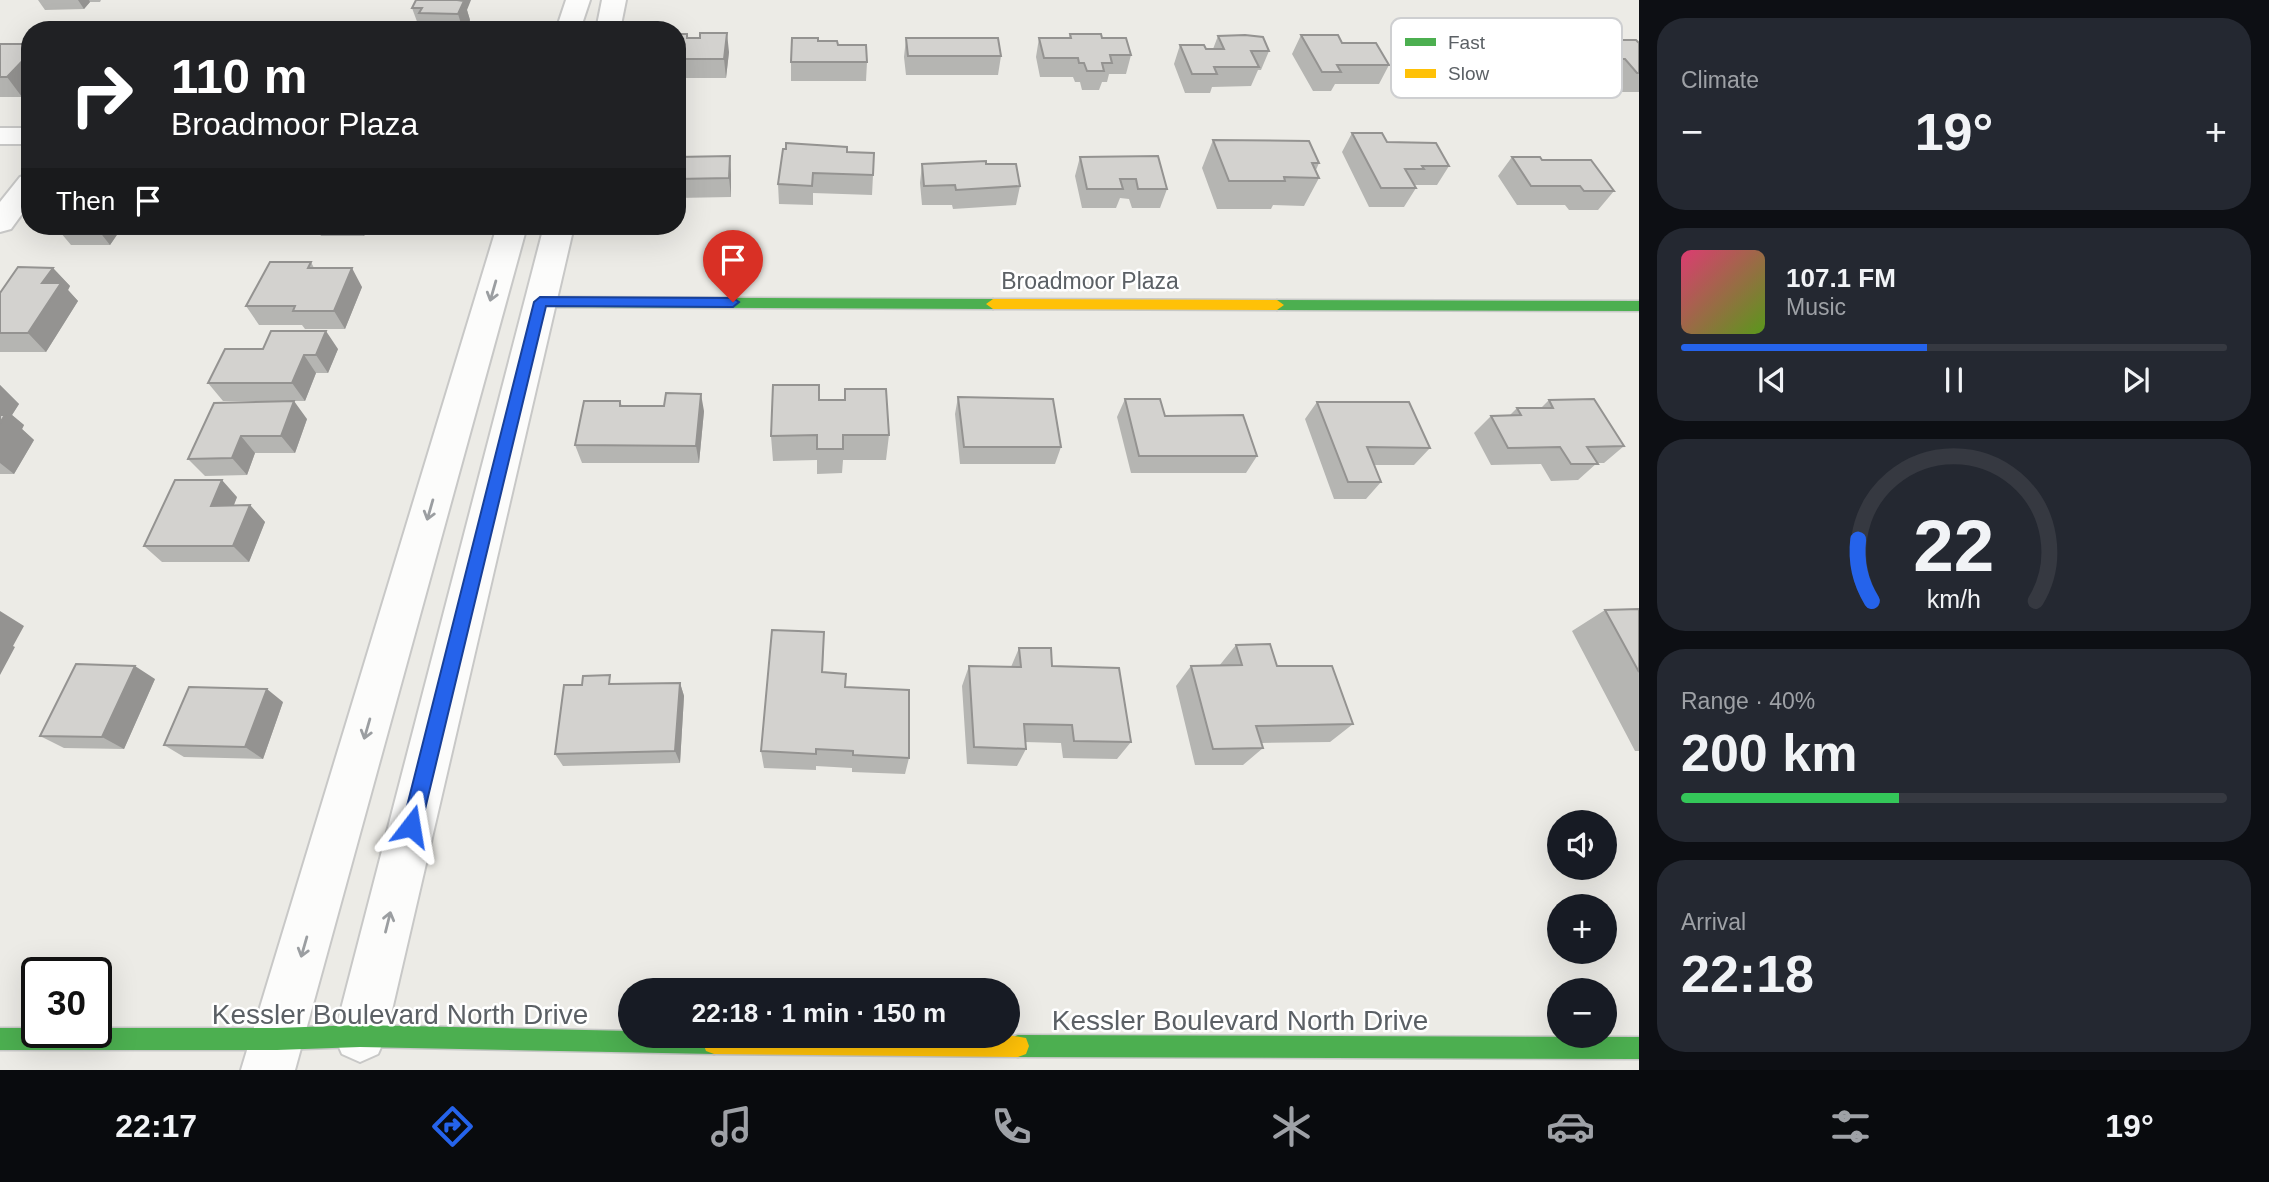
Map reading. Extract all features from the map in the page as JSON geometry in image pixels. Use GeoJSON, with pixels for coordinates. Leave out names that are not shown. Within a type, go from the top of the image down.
{"type":"FeatureCollection","features":[{"type":"Feature","properties":{"kind":"street"},"geometry":{"type":"LineString","coordinates":[[571,21],[579,0]]}},
{"type":"Feature","properties":{"kind":"street"},"geometry":{"type":"LineString","coordinates":[[610,21],[614,0]]}},
{"type":"Feature","properties":{"kind":"street"},"geometry":{"type":"LineString","coordinates":[[0,136],[21,136]]}},
{"type":"Feature","properties":{"kind":"street"},"geometry":{"type":"LineString","coordinates":[[0,222],[21,195]]}},
{"type":"Feature","properties":{"kind":"street"},"geometry":{"type":"LineString","coordinates":[[273,1054],[509,235]]}},
{"type":"Feature","properties":{"kind":"street"},"geometry":{"type":"LineString","coordinates":[[360,1036],[557,235]]}},
{"type":"Feature","properties":{"kind":"street","name":"Broadmoor Plaza"},"geometry":{"type":"LineString","coordinates":[[540,302],[1639,306]]}},
{"type":"Feature","properties":{"kind":"street","name":"Kessler Boulevard North Drive"},"geometry":{"type":"LineString","coordinates":[[0,1039],[273,1054],[360,1036],[813,1045],[1639,1048]]}},
{"type":"Feature","properties":{"kind":"building"},"geometry":{"type":"Polygon","coordinates":[[[416,0],[464,1],[458,14],[419,13],[422,8],[412,8],[416,0]]]}},
{"type":"Feature","properties":{"kind":"building"},"geometry":{"type":"Polygon","coordinates":[[[700,33],[727,33],[724,59],[686,59],[686,34],[687,38],[700,38],[700,33]]]}},
{"type":"Feature","properties":{"kind":"building"},"geometry":{"type":"Polygon","coordinates":[[[1070,34],[1101,34],[1102,38],[1126,38],[1131,55],[1110,55],[1112,63],[1102,63],[1104,71],[1087,71],[1078,58],[1044,58],[1039,38],[1071,38],[1070,34]]]}},
{"type":"Feature","properties":{"kind":"building"},"geometry":{"type":"Polygon","coordinates":[[[1301,35],[1338,35],[1342,43],[1376,43],[1389,65],[1337,65],[1341,72],[1322,72],[1301,35]]]}},
{"type":"Feature","properties":{"kind":"building"},"geometry":{"type":"Polygon","coordinates":[[[1218,36],[1263,37],[1269,51],[1251,51],[1259,67],[1214,67],[1217,74],[1192,74],[1180,45],[1204,45],[1206,49],[1224,49],[1218,36]]]}},
{"type":"Feature","properties":{"kind":"building"},"geometry":{"type":"Polygon","coordinates":[[[792,38],[818,38],[818,41],[837,41],[838,45],[866,45],[867,62],[791,62],[792,38]]]}},
{"type":"Feature","properties":{"kind":"building"},"geometry":{"type":"Polygon","coordinates":[[[906,38],[998,38],[1001,56],[908,56],[906,38]]]}},
{"type":"Feature","properties":{"kind":"building"},"geometry":{"type":"Polygon","coordinates":[[[1622,40],[1636,40],[1639,43],[1639,73],[1622,59],[1622,40]]]}},
{"type":"Feature","properties":{"kind":"building"},"geometry":{"type":"Polygon","coordinates":[[[0,44],[21,44],[21,62],[7,77],[0,77],[0,44]]]}},
{"type":"Feature","properties":{"kind":"building"},"geometry":{"type":"Polygon","coordinates":[[[1352,133],[1382,133],[1387,142],[1436,143],[1449,166],[1405,169],[1416,188],[1381,188],[1352,133]]]}},
{"type":"Feature","properties":{"kind":"building"},"geometry":{"type":"Polygon","coordinates":[[[1213,140],[1309,141],[1319,163],[1312,163],[1319,178],[1284,177],[1285,181],[1229,181],[1213,140]]]}},
{"type":"Feature","properties":{"kind":"building"},"geometry":{"type":"Polygon","coordinates":[[[786,143],[847,147],[847,152],[874,153],[873,175],[813,173],[812,186],[778,184],[786,143]]]}},
{"type":"Feature","properties":{"kind":"building"},"geometry":{"type":"Polygon","coordinates":[[[730,156],[729,178],[686,179],[686,157],[730,156]]]}},
{"type":"Feature","properties":{"kind":"building"},"geometry":{"type":"Polygon","coordinates":[[[1158,156],[1167,189],[1138,189],[1136,179],[1120,179],[1123,189],[1087,189],[1080,157],[1158,156]]]}},
{"type":"Feature","properties":{"kind":"building"},"geometry":{"type":"Polygon","coordinates":[[[1512,157],[1591,160],[1614,191],[1584,191],[1580,186],[1531,186],[1512,157]]]}},
{"type":"Feature","properties":{"kind":"building"},"geometry":{"type":"Polygon","coordinates":[[[986,161],[986,164],[1016,164],[1020,186],[956,190],[955,185],[924,186],[922,164],[986,161]]]}},
{"type":"Feature","properties":{"kind":"building"},"geometry":{"type":"Polygon","coordinates":[[[270,262],[311,262],[308,268],[352,268],[334,311],[293,311],[295,306],[246,306],[270,262]]]}},
{"type":"Feature","properties":{"kind":"building"},"geometry":{"type":"Polygon","coordinates":[[[18,267],[53,268],[42,283],[61,283],[28,333],[0,333],[0,293],[18,267]]]}},
{"type":"Feature","properties":{"kind":"building"},"geometry":{"type":"Polygon","coordinates":[[[271,331],[326,331],[316,355],[304,355],[292,383],[208,383],[225,349],[263,349],[271,331]]]}},
{"type":"Feature","properties":{"kind":"building"},"geometry":{"type":"Polygon","coordinates":[[[773,385],[819,385],[819,400],[845,400],[845,389],[886,389],[889,435],[843,435],[843,449],[817,449],[817,435],[771,436],[773,385]]]}},
{"type":"Feature","properties":{"kind":"building"},"geometry":{"type":"Polygon","coordinates":[[[666,393],[701,394],[696,446],[575,445],[584,401],[620,401],[620,406],[664,406],[666,393]]]}},
{"type":"Feature","properties":{"kind":"building"},"geometry":{"type":"Polygon","coordinates":[[[958,397],[1053,399],[1061,447],[964,447],[958,397]]]}},
{"type":"Feature","properties":{"kind":"building"},"geometry":{"type":"Polygon","coordinates":[[[1125,399],[1160,399],[1165,416],[1243,415],[1257,456],[1139,456],[1125,399]]]}},
{"type":"Feature","properties":{"kind":"building"},"geometry":{"type":"Polygon","coordinates":[[[1594,399],[1624,446],[1587,447],[1598,464],[1571,464],[1560,447],[1508,448],[1491,416],[1521,415],[1517,408],[1553,408],[1549,400],[1594,399]]]}},
{"type":"Feature","properties":{"kind":"building"},"geometry":{"type":"Polygon","coordinates":[[[294,401],[281,436],[241,436],[232,458],[188,459],[214,403],[294,401]]]}},
{"type":"Feature","properties":{"kind":"building"},"geometry":{"type":"Polygon","coordinates":[[[1317,402],[1409,402],[1430,448],[1367,447],[1381,482],[1348,482],[1317,402]]]}},
{"type":"Feature","properties":{"kind":"building"},"geometry":{"type":"Polygon","coordinates":[[[175,480],[222,480],[211,506],[250,505],[233,546],[144,546],[175,480]]]}},
{"type":"Feature","properties":{"kind":"building"},"geometry":{"type":"Polygon","coordinates":[[[1639,609],[1639,672],[1605,610],[1639,609]]]}},
{"type":"Feature","properties":{"kind":"building"},"geometry":{"type":"Polygon","coordinates":[[[772,630],[824,632],[822,672],[846,674],[845,687],[909,690],[909,758],[853,755],[853,751],[816,749],[816,754],[761,751],[772,630]]]}},
{"type":"Feature","properties":{"kind":"building"},"geometry":{"type":"Polygon","coordinates":[[[1270,644],[1277,666],[1332,666],[1353,724],[1256,726],[1263,748],[1213,749],[1191,666],[1242,665],[1236,645],[1270,644]]]}},
{"type":"Feature","properties":{"kind":"building"},"geometry":{"type":"Polygon","coordinates":[[[1019,648],[1051,648],[1052,666],[1119,668],[1131,742],[1074,741],[1072,725],[1024,724],[1026,749],[974,747],[969,666],[1021,667],[1019,648]]]}},
{"type":"Feature","properties":{"kind":"building"},"geometry":{"type":"Polygon","coordinates":[[[76,664],[135,666],[102,737],[40,736],[76,664]]]}},
{"type":"Feature","properties":{"kind":"building"},"geometry":{"type":"Polygon","coordinates":[[[610,675],[609,684],[680,683],[675,751],[555,754],[564,685],[582,685],[583,676],[610,675]]]}},
{"type":"Feature","properties":{"kind":"building"},"geometry":{"type":"Polygon","coordinates":[[[189,687],[267,689],[245,747],[164,745],[189,687]]]}},
{"type":"Feature","properties":{"kind":"traffic: fast"},"geometry":{"type":"LineString","coordinates":[[540,302],[993,304]]}},
{"type":"Feature","properties":{"kind":"traffic: fast"},"geometry":{"type":"LineString","coordinates":[[1277,305],[1639,306]]}},
{"type":"Feature","properties":{"kind":"traffic: fast"},"geometry":{"type":"LineString","coordinates":[[0,1039],[277,1039],[360,1036],[618,1041]]}},
{"type":"Feature","properties":{"kind":"traffic: fast"},"geometry":{"type":"LineString","coordinates":[[1020,1046],[1639,1048]]}},
{"type":"Feature","properties":{"kind":"traffic: slow"},"geometry":{"type":"LineString","coordinates":[[993,304],[1277,305]]}},
{"type":"Feature","properties":{"kind":"route"},"geometry":{"type":"LineString","coordinates":[[411,826],[540,302],[733,302]]}}]}
